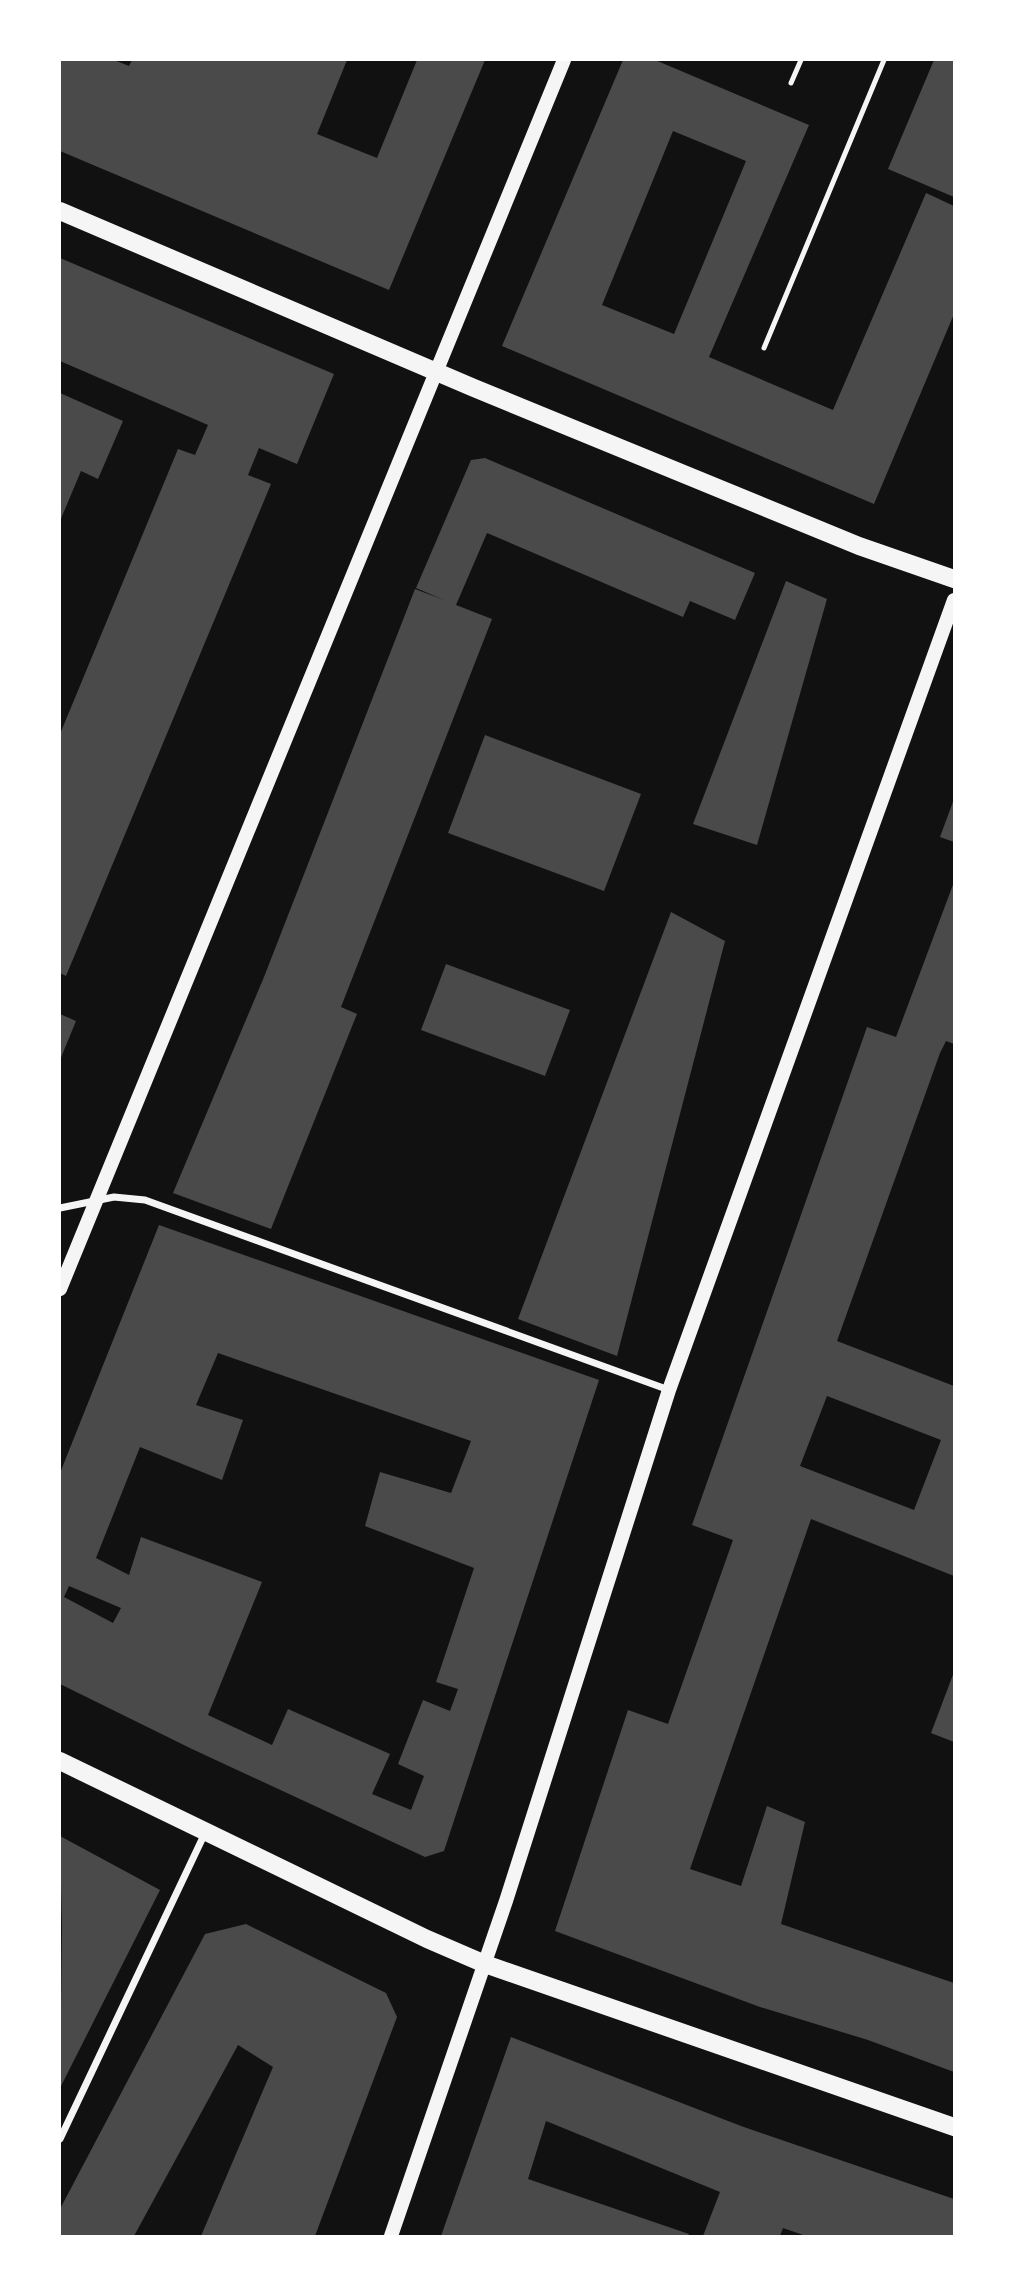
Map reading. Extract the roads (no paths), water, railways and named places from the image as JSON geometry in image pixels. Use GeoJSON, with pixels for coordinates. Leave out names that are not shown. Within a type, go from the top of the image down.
{"type":"FeatureCollection","features":[{"type":"Feature","properties":{"kind":"main road"},"geometry":{"type":"LineString","coordinates":[[60,1289],[564,60]]}},
{"type":"Feature","properties":{"kind":"main road"},"geometry":{"type":"LineString","coordinates":[[60,211],[437,373],[859,546],[954,579]]}},
{"type":"Feature","properties":{"kind":"main road"},"geometry":{"type":"LineString","coordinates":[[391,2236],[485,1964],[669,1390],[954,600]]}},
{"type":"Feature","properties":{"kind":"main road"},"geometry":{"type":"LineString","coordinates":[[60,1761],[205,1833],[485,1964],[954,2127]]}},
{"type":"Feature","properties":{"kind":"street"},"geometry":{"type":"LineString","coordinates":[[60,1208],[114,1197],[145,1200],[669,1390]]}},
{"type":"Feature","properties":{"kind":"street"},"geometry":{"type":"LineString","coordinates":[[60,2139],[205,1833]]}},
{"type":"Feature","properties":{"kind":"lane"},"geometry":{"type":"LineString","coordinates":[[791,83],[801,60]]}},
{"type":"Feature","properties":{"kind":"lane"},"geometry":{"type":"LineString","coordinates":[[764,348],[884,60]]}}]}
